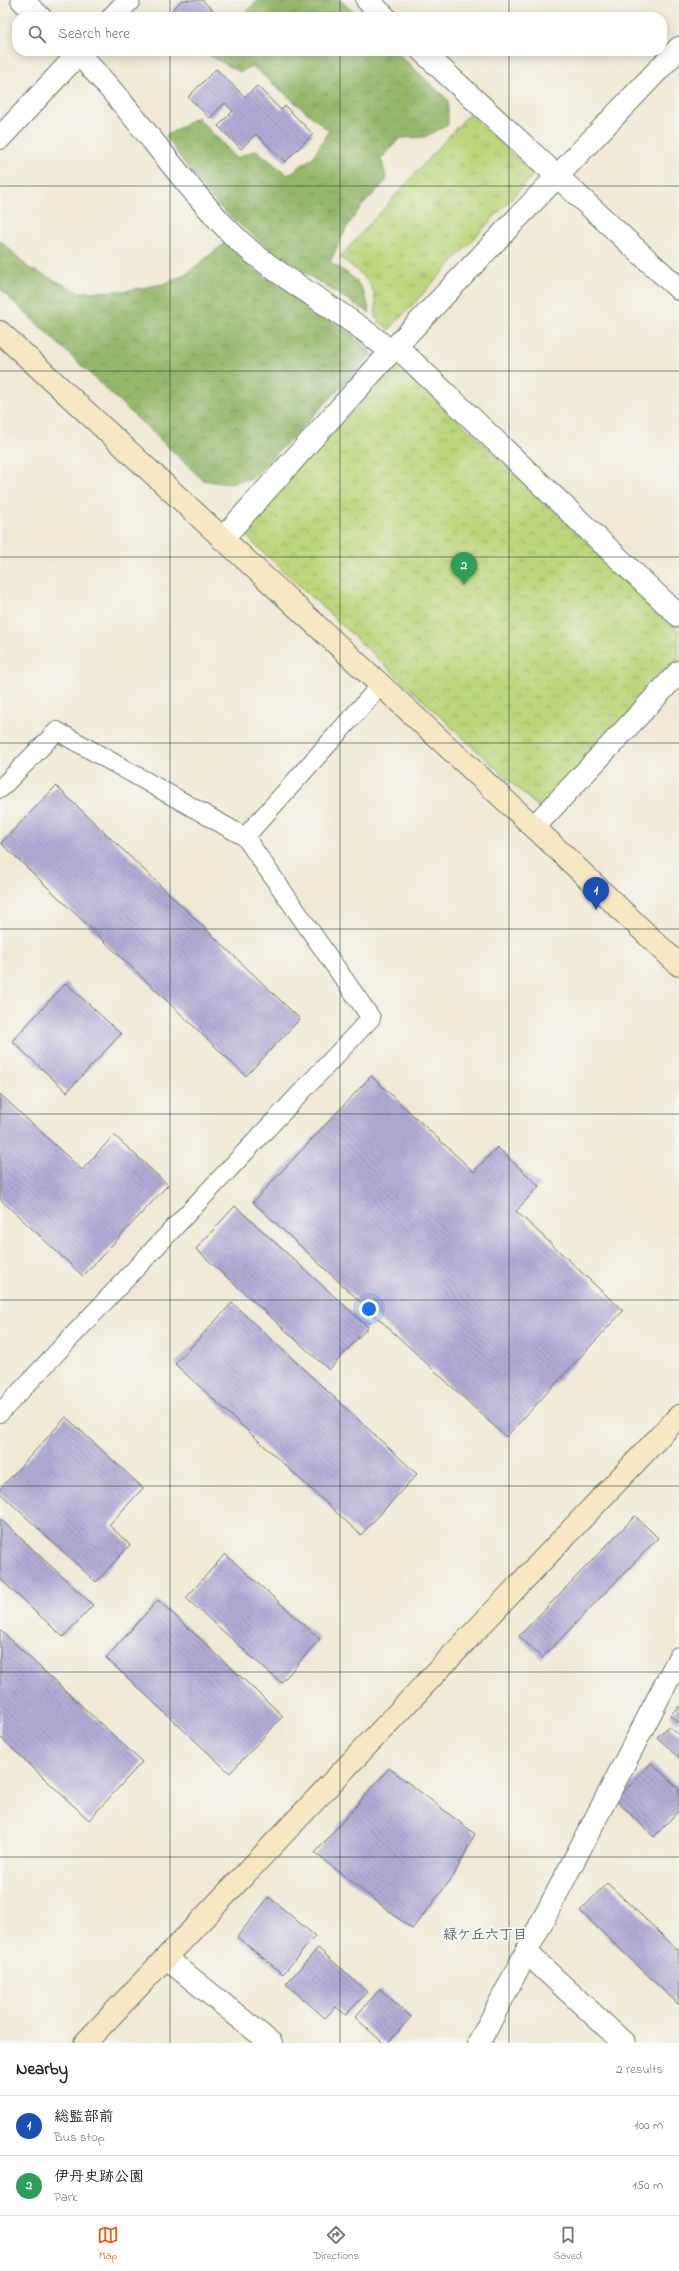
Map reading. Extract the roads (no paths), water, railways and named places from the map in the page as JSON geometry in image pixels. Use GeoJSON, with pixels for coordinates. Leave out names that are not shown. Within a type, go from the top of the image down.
{"type":"FeatureCollection","features":[{"type":"Feature","properties":{"kind":"street"},"geometry":{"type":"LineString","coordinates":[[22,0],[35,12]]}},
{"type":"Feature","properties":{"kind":"street"},"geometry":{"type":"LineString","coordinates":[[118,12],[130,0]]}},
{"type":"Feature","properties":{"kind":"street"},"geometry":{"type":"LineString","coordinates":[[366,0],[379,12]]}},
{"type":"Feature","properties":{"kind":"street"},"geometry":{"type":"LineString","coordinates":[[222,539],[394,349],[557,175],[679,48]]}},
{"type":"Feature","properties":{"kind":"street"},"geometry":{"type":"LineString","coordinates":[[0,138],[74,56]]}},
{"type":"Feature","properties":{"kind":"street"},"geometry":{"type":"LineString","coordinates":[[81,56],[142,126],[196,195],[232,234],[262,260],[394,349],[679,616]]}},
{"type":"Feature","properties":{"kind":"street"},"geometry":{"type":"LineString","coordinates":[[427,56],[679,289]]}},
{"type":"Feature","properties":{"kind":"street"},"geometry":{"type":"LineString","coordinates":[[0,332],[380,686],[534,827],[679,965]]}},
{"type":"Feature","properties":{"kind":"street"},"geometry":{"type":"LineString","coordinates":[[534,827],[679,672]]}},
{"type":"Feature","properties":{"kind":"street"},"geometry":{"type":"LineString","coordinates":[[85,2043],[679,1416]]}},
{"type":"Feature","properties":{"kind":"street"},"geometry":{"type":"LineString","coordinates":[[479,2043],[679,1658]]}},
{"type":"Feature","properties":{"kind":"street"},"geometry":{"type":"LineString","coordinates":[[526,1952],[624,2043]]}},
{"type":"Feature","properties":{"kind":"street"},"geometry":{"type":"LineString","coordinates":[[166,1958],[271,2043]]}},
{"type":"Feature","properties":{"kind":"lane"},"geometry":{"type":"LineString","coordinates":[[245,838],[380,686]]}},
{"type":"Feature","properties":{"kind":"lane"},"geometry":{"type":"LineString","coordinates":[[0,789],[57,731],[245,838],[371,1018],[0,1414]]}},
{"type":"Feature","properties":{"kind":"place","name":"伊丹史跡公園"},"geometry":{"type":"Point","coordinates":[464,585]}},
{"type":"Feature","properties":{"kind":"place","name":"総監部前"},"geometry":{"type":"Point","coordinates":[596,910]}},
{"type":"Feature","properties":{"kind":"district","name":"緑ケ丘六丁目"},"geometry":{"type":"Point","coordinates":[485,1935]}}]}
